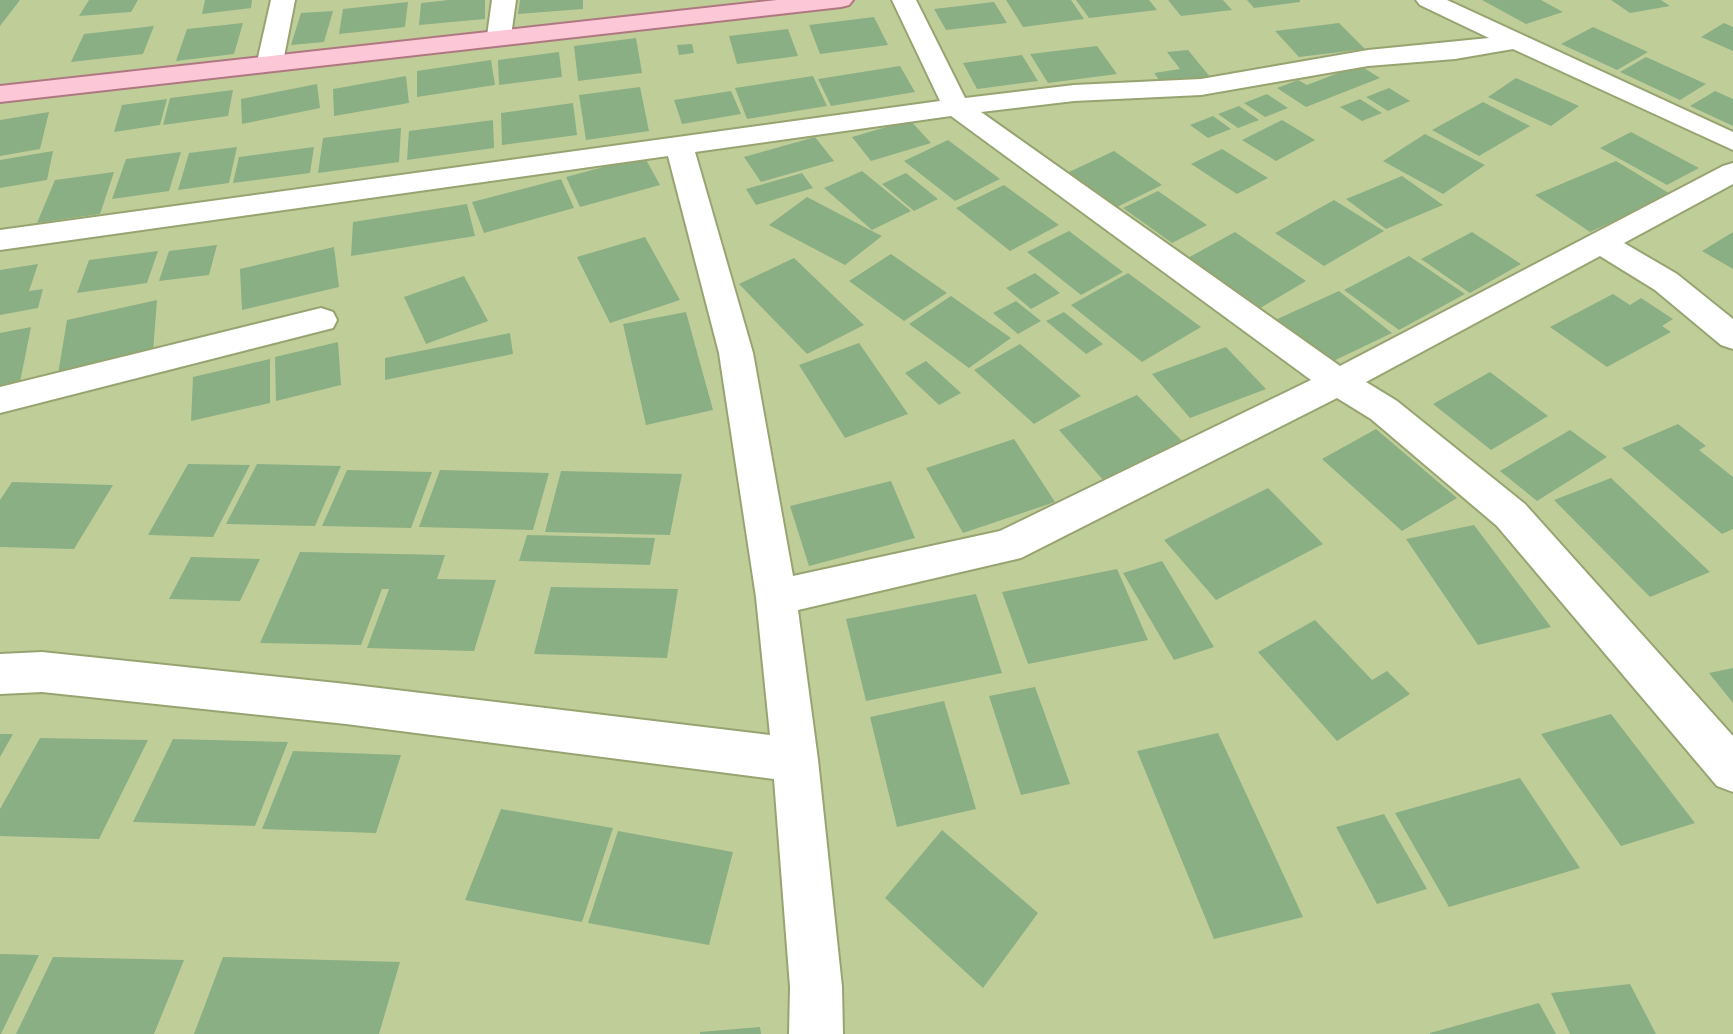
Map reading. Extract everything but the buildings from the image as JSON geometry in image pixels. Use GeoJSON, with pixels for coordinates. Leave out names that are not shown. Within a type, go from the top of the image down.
{"type":"FeatureCollection","features":[{"type":"Feature","properties":{"kind":"main road"},"geometry":{"type":"LineString","coordinates":[[0,94],[499,36],[841,0]]}},
{"type":"Feature","properties":{"kind":"street"},"geometry":{"type":"LineString","coordinates":[[270,62],[283,0]]}},
{"type":"Feature","properties":{"kind":"street"},"geometry":{"type":"LineString","coordinates":[[499,36],[503,0]]}},
{"type":"Feature","properties":{"kind":"street"},"geometry":{"type":"LineString","coordinates":[[904,0],[956,107],[1338,382],[1384,410],[1511,515],[1733,770]]}},
{"type":"Feature","properties":{"kind":"street"},"geometry":{"type":"LineString","coordinates":[[1428,0],[1733,142]]}},
{"type":"Feature","properties":{"kind":"street"},"geometry":{"type":"LineString","coordinates":[[0,240],[956,107],[1074,93],[1201,87],[1368,58],[1455,51],[1516,41]]}},
{"type":"Feature","properties":{"kind":"street"},"geometry":{"type":"LineString","coordinates":[[679,144],[736,354],[776,597],[795,760],[816,987],[816,1034]]}},
{"type":"Feature","properties":{"kind":"street"},"geometry":{"type":"LineString","coordinates":[[776,597],[1007,546],[1338,382],[1733,172]]}},
{"type":"Feature","properties":{"kind":"street"},"geometry":{"type":"LineString","coordinates":[[1601,243],[1666,282],[1733,337]]}},
{"type":"Feature","properties":{"kind":"street"},"geometry":{"type":"LineString","coordinates":[[0,400],[321,320]]}},
{"type":"Feature","properties":{"kind":"street"},"geometry":{"type":"LineString","coordinates":[[0,674],[42,672],[332,702],[795,760]]}}]}
